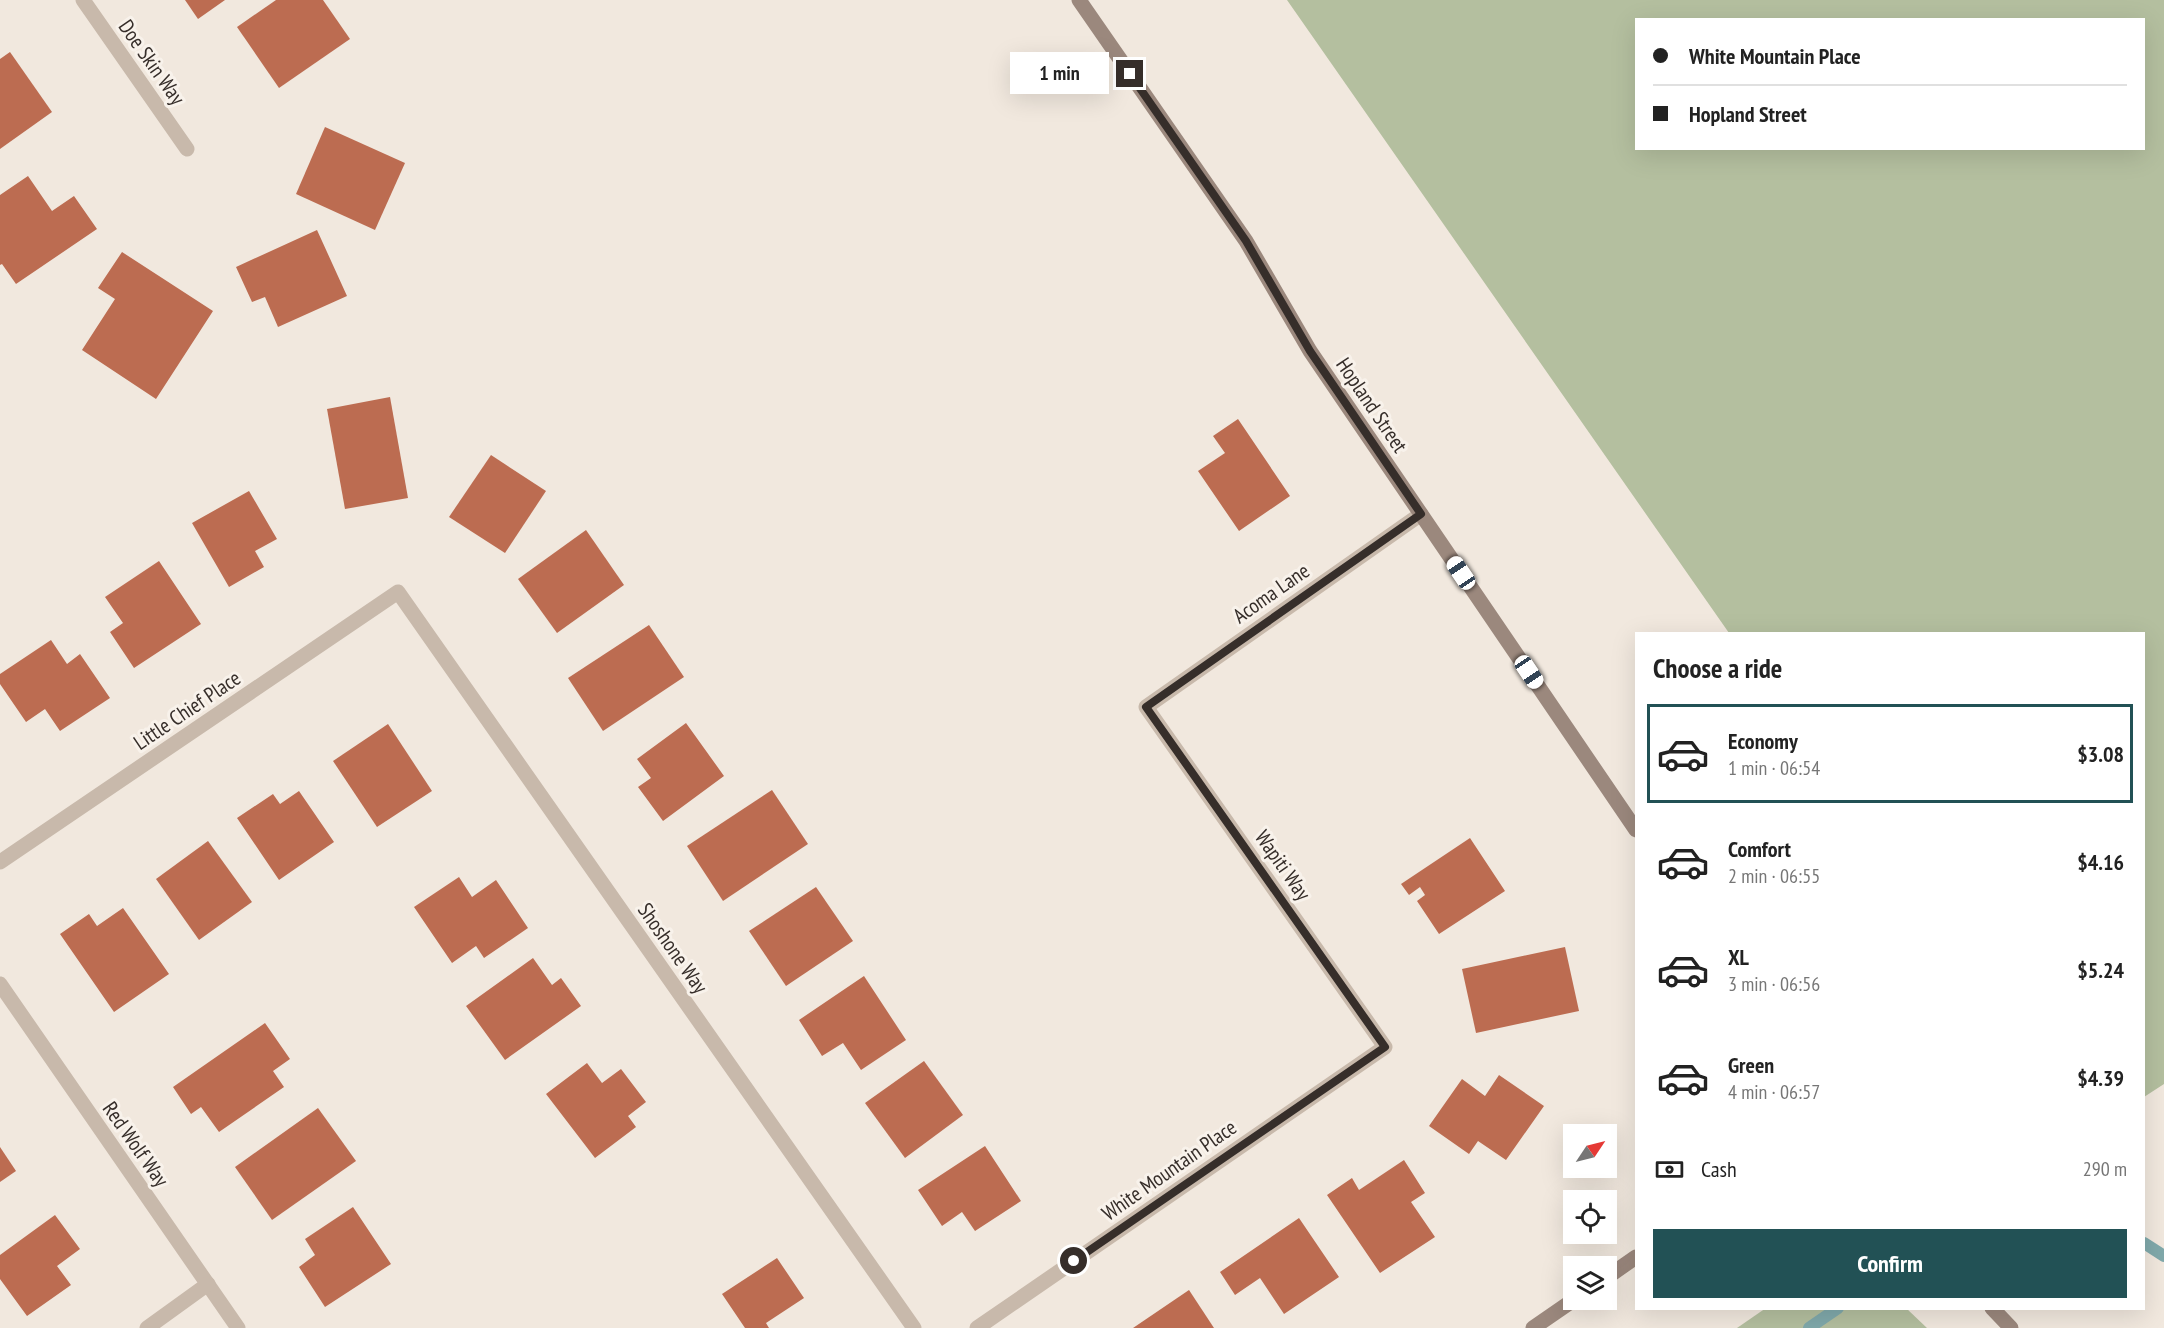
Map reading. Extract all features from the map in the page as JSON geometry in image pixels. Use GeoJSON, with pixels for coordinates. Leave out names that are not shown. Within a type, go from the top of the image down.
{"type":"FeatureCollection","features":[{"type":"Feature","properties":{"kind":"street","name":"Doe Skin Way"},"geometry":{"type":"LineString","coordinates":[[83,0],[187,149]]}},
{"type":"Feature","properties":{"kind":"street","name":"Hopland Street"},"geometry":{"type":"LineString","coordinates":[[1078,0],[1246,241],[1310,351],[1635,829]]}},
{"type":"Feature","properties":{"kind":"street","name":"Acoma Lane"},"geometry":{"type":"LineString","coordinates":[[1146,707],[1421,514]]}},
{"type":"Feature","properties":{"kind":"street","name":"Little Chief Place"},"geometry":{"type":"LineString","coordinates":[[0,862],[398,592]]}},
{"type":"Feature","properties":{"kind":"street","name":"Shoshone Way"},"geometry":{"type":"LineString","coordinates":[[398,592],[914,1328]]}},
{"type":"Feature","properties":{"kind":"street","name":"Wapiti Way"},"geometry":{"type":"LineString","coordinates":[[1146,707],[1385,1047]]}},
{"type":"Feature","properties":{"kind":"street","name":"Red Wolf Way"},"geometry":{"type":"LineString","coordinates":[[0,984],[238,1328]]}},
{"type":"Feature","properties":{"kind":"street","name":"White Mountain Place"},"geometry":{"type":"LineString","coordinates":[[977,1328],[1385,1047]]}},
{"type":"Feature","properties":{"kind":"street"},"geometry":{"type":"LineString","coordinates":[[1617,1270],[1635,1258]]}},
{"type":"Feature","properties":{"kind":"street"},"geometry":{"type":"LineString","coordinates":[[147,1328],[208,1284]]}},
{"type":"Feature","properties":{"kind":"street"},"geometry":{"type":"LineString","coordinates":[[1533,1328],[1563,1307]]}},
{"type":"Feature","properties":{"kind":"street"},"geometry":{"type":"LineString","coordinates":[[1994,1310],[2011,1328]]}},
{"type":"Feature","properties":{"kind":"green space"},"geometry":{"type":"Polygon","coordinates":[[[1287,0],[2164,0],[2164,1084],[2145,1096],[2145,632],[1728,632],[1287,0]]]}},
{"type":"Feature","properties":{"kind":"green space"},"geometry":{"type":"Polygon","coordinates":[[[1763,1310],[1908,1310],[1927,1328],[1737,1328],[1763,1310]]]}},
{"type":"Feature","properties":{"kind":"building"},"geometry":{"type":"Polygon","coordinates":[[[185,0],[225,0],[198,19],[185,0]]]}},
{"type":"Feature","properties":{"kind":"building"},"geometry":{"type":"Polygon","coordinates":[[[276,0],[323,0],[350,39],[279,88],[237,27],[276,0]]]}},
{"type":"Feature","properties":{"kind":"building"},"geometry":{"type":"Polygon","coordinates":[[[10,52],[52,112],[0,149],[0,59],[10,52]]]}},
{"type":"Feature","properties":{"kind":"building"},"geometry":{"type":"Polygon","coordinates":[[[325,127],[405,163],[375,230],[296,194],[325,127]]]}},
{"type":"Feature","properties":{"kind":"building"},"geometry":{"type":"Polygon","coordinates":[[[28,176],[52,211],[74,196],[97,229],[16,284],[2,264],[0,265],[0,195],[28,176]]]}},
{"type":"Feature","properties":{"kind":"building"},"geometry":{"type":"Polygon","coordinates":[[[317,230],[347,296],[278,327],[265,297],[252,302],[236,267],[317,230]]]}},
{"type":"Feature","properties":{"kind":"building"},"geometry":{"type":"Polygon","coordinates":[[[122,252],[213,311],[156,399],[82,350],[115,299],[98,288],[122,252]]]}},
{"type":"Feature","properties":{"kind":"building"},"geometry":{"type":"Polygon","coordinates":[[[390,397],[408,498],[345,509],[327,409],[390,397]]]}},
{"type":"Feature","properties":{"kind":"building"},"geometry":{"type":"Polygon","coordinates":[[[1238,419],[1290,496],[1239,531],[1198,471],[1225,453],[1213,436],[1238,419]]]}},
{"type":"Feature","properties":{"kind":"building"},"geometry":{"type":"Polygon","coordinates":[[[491,455],[546,491],[505,553],[449,517],[491,455]]]}},
{"type":"Feature","properties":{"kind":"building"},"geometry":{"type":"Polygon","coordinates":[[[249,491],[277,539],[255,551],[264,567],[229,587],[192,523],[249,491]]]}},
{"type":"Feature","properties":{"kind":"building"},"geometry":{"type":"Polygon","coordinates":[[[586,530],[624,585],[557,633],[518,579],[586,530]]]}},
{"type":"Feature","properties":{"kind":"building"},"geometry":{"type":"Polygon","coordinates":[[[159,561],[201,624],[134,668],[110,632],[123,623],[105,597],[159,561]]]}},
{"type":"Feature","properties":{"kind":"building"},"geometry":{"type":"Polygon","coordinates":[[[649,625],[684,677],[603,731],[568,678],[649,625]]]}},
{"type":"Feature","properties":{"kind":"building"},"geometry":{"type":"Polygon","coordinates":[[[51,640],[67,664],[80,654],[110,698],[60,731],[45,709],[26,722],[0,684],[0,674],[51,640]]]}},
{"type":"Feature","properties":{"kind":"building"},"geometry":{"type":"Polygon","coordinates":[[[686,723],[724,776],[663,821],[638,787],[651,778],[637,759],[686,723]]]}},
{"type":"Feature","properties":{"kind":"building"},"geometry":{"type":"Polygon","coordinates":[[[388,724],[432,791],[377,827],[333,761],[388,724]]]}},
{"type":"Feature","properties":{"kind":"building"},"geometry":{"type":"Polygon","coordinates":[[[772,790],[808,844],[723,901],[687,846],[772,790]]]}},
{"type":"Feature","properties":{"kind":"building"},"geometry":{"type":"Polygon","coordinates":[[[299,791],[334,842],[279,880],[237,818],[273,794],[280,804],[299,791]]]}},
{"type":"Feature","properties":{"kind":"building"},"geometry":{"type":"Polygon","coordinates":[[[1470,838],[1505,891],[1439,934],[1417,901],[1425,895],[1420,887],[1409,895],[1401,884],[1470,838]]]}},
{"type":"Feature","properties":{"kind":"building"},"geometry":{"type":"Polygon","coordinates":[[[208,841],[252,902],[199,940],[156,879],[208,841]]]}},
{"type":"Feature","properties":{"kind":"building"},"geometry":{"type":"Polygon","coordinates":[[[459,877],[472,897],[496,880],[528,928],[484,958],[476,946],[452,963],[414,907],[459,877]]]}},
{"type":"Feature","properties":{"kind":"building"},"geometry":{"type":"Polygon","coordinates":[[[816,887],[853,941],[786,986],[749,931],[816,887]]]}},
{"type":"Feature","properties":{"kind":"building"},"geometry":{"type":"Polygon","coordinates":[[[123,908],[169,974],[114,1012],[60,934],[89,914],[97,926],[123,908]]]}},
{"type":"Feature","properties":{"kind":"building"},"geometry":{"type":"Polygon","coordinates":[[[1565,947],[1579,1011],[1476,1033],[1462,969],[1565,947]]]}},
{"type":"Feature","properties":{"kind":"building"},"geometry":{"type":"Polygon","coordinates":[[[533,958],[552,985],[561,978],[581,1006],[505,1060],[466,1006],[533,958]]]}},
{"type":"Feature","properties":{"kind":"building"},"geometry":{"type":"Polygon","coordinates":[[[864,976],[906,1040],[861,1070],[843,1043],[822,1056],[799,1020],[864,976]]]}},
{"type":"Feature","properties":{"kind":"building"},"geometry":{"type":"Polygon","coordinates":[[[265,1023],[290,1059],[273,1071],[284,1087],[219,1132],[201,1107],[191,1114],[173,1087],[265,1023]]]}},
{"type":"Feature","properties":{"kind":"building"},"geometry":{"type":"Polygon","coordinates":[[[924,1061],[963,1115],[905,1158],[865,1103],[924,1061]]]}},
{"type":"Feature","properties":{"kind":"building"},"geometry":{"type":"Polygon","coordinates":[[[587,1063],[602,1083],[621,1069],[646,1102],[628,1116],[636,1127],[595,1158],[546,1094],[587,1063]]]}},
{"type":"Feature","properties":{"kind":"building"},"geometry":{"type":"Polygon","coordinates":[[[1499,1075],[1544,1106],[1506,1160],[1478,1141],[1469,1154],[1429,1126],[1462,1079],[1485,1096],[1499,1075]]]}},
{"type":"Feature","properties":{"kind":"building"},"geometry":{"type":"Polygon","coordinates":[[[318,1108],[356,1161],[272,1220],[235,1167],[318,1108]]]}},
{"type":"Feature","properties":{"kind":"building"},"geometry":{"type":"Polygon","coordinates":[[[985,1146],[1021,1201],[975,1231],[962,1212],[942,1226],[918,1190],[985,1146]]]}},
{"type":"Feature","properties":{"kind":"building"},"geometry":{"type":"Polygon","coordinates":[[[0,1147],[16,1171],[0,1182],[0,1147]]]}},
{"type":"Feature","properties":{"kind":"building"},"geometry":{"type":"Polygon","coordinates":[[[1404,1160],[1425,1193],[1411,1202],[1435,1237],[1380,1273],[1327,1195],[1352,1178],[1359,1190],[1404,1160]]]}},
{"type":"Feature","properties":{"kind":"building"},"geometry":{"type":"Polygon","coordinates":[[[353,1207],[391,1264],[325,1307],[299,1267],[315,1255],[305,1239],[353,1207]]]}},
{"type":"Feature","properties":{"kind":"building"},"geometry":{"type":"Polygon","coordinates":[[[55,1215],[80,1249],[57,1266],[71,1285],[27,1316],[0,1279],[0,1255],[55,1215]]]}},
{"type":"Feature","properties":{"kind":"building"},"geometry":{"type":"Polygon","coordinates":[[[1299,1218],[1339,1277],[1284,1314],[1260,1278],[1235,1295],[1220,1272],[1299,1218]]]}},
{"type":"Feature","properties":{"kind":"building"},"geometry":{"type":"Polygon","coordinates":[[[777,1258],[804,1298],[766,1323],[769,1328],[745,1328],[722,1294],[777,1258]]]}},
{"type":"Feature","properties":{"kind":"building"},"geometry":{"type":"Polygon","coordinates":[[[1189,1290],[1214,1328],[1133,1328],[1189,1290]]]}},
{"type":"Feature","properties":{"kind":"waterway"},"geometry":{"type":"LineString","coordinates":[[2145,1244],[2164,1256]]}},
{"type":"Feature","properties":{"kind":"waterway"},"geometry":{"type":"LineString","coordinates":[[1809,1328],[1835,1310]]}},
{"type":"Feature","properties":{"kind":"route"},"geometry":{"type":"LineString","coordinates":[[1074,1261],[1385,1047],[1146,707],[1421,514],[1310,351],[1246,241],[1130,74]]}}]}
